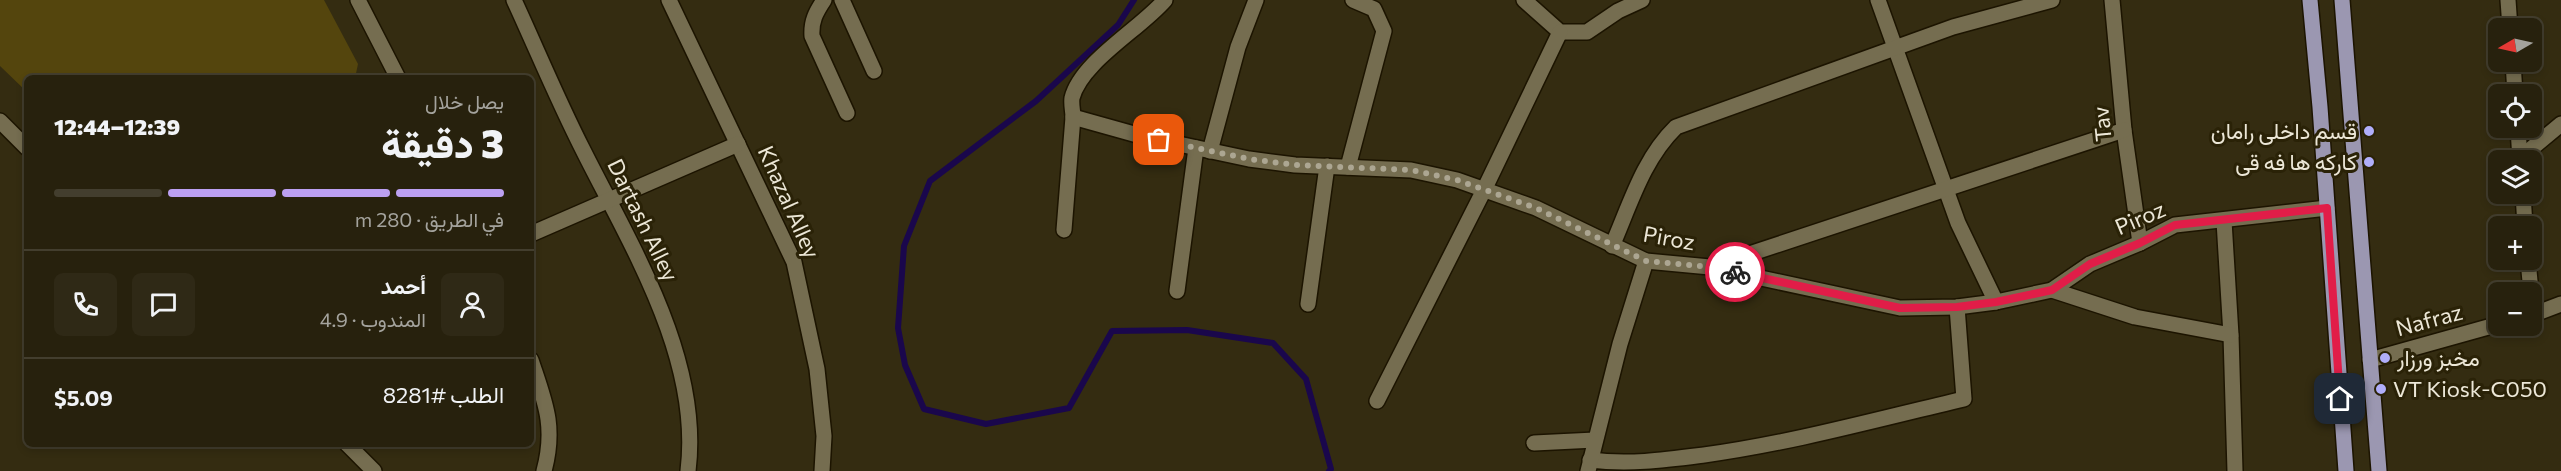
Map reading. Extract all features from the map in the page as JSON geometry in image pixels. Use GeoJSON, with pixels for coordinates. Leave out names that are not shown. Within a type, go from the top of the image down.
{"type":"FeatureCollection","features":[{"type":"Feature","properties":{"kind":"main road"},"geometry":{"type":"LineString","coordinates":[[2310,0],[2346,471]]}},
{"type":"Feature","properties":{"kind":"main road"},"geometry":{"type":"LineString","coordinates":[[2342,0],[2379,471]]}},
{"type":"Feature","properties":{"kind":"street"},"geometry":{"type":"LineString","coordinates":[[358,0],[396,75]]}},
{"type":"Feature","properties":{"kind":"street","name":"Dartash Alley"},"geometry":{"type":"LineString","coordinates":[[514,0],[582,148],[651,283],[682,375],[692,441],[688,471]]}},
{"type":"Feature","properties":{"kind":"street","name":"Khazal Alley"},"geometry":{"type":"LineString","coordinates":[[669,0],[794,261],[817,369],[824,436],[822,471]]}},
{"type":"Feature","properties":{"kind":"street"},"geometry":{"type":"LineString","coordinates":[[824,0],[815,14],[811,26],[812,36],[848,113]]}},
{"type":"Feature","properties":{"kind":"street"},"geometry":{"type":"LineString","coordinates":[[842,0],[874,71]]}},
{"type":"Feature","properties":{"kind":"street"},"geometry":{"type":"LineString","coordinates":[[1064,230],[1073,117],[1072,99],[1085,74],[1097,61],[1154,13],[1165,0]]}},
{"type":"Feature","properties":{"kind":"street"},"geometry":{"type":"LineString","coordinates":[[1177,291],[1203,149],[1256,0]]}},
{"type":"Feature","properties":{"kind":"street"},"geometry":{"type":"LineString","coordinates":[[1348,167],[1384,31],[1374,9],[1353,0]]}},
{"type":"Feature","properties":{"kind":"street"},"geometry":{"type":"LineString","coordinates":[[1524,0],[1560,32],[1587,32],[1618,11],[1642,0]]}},
{"type":"Feature","properties":{"kind":"street"},"geometry":{"type":"LineString","coordinates":[[1878,0],[1958,223],[1996,302]]}},
{"type":"Feature","properties":{"kind":"street"},"geometry":{"type":"LineString","coordinates":[[1612,246],[1647,164],[1662,141],[1676,127],[1953,27],[2052,0]]}},
{"type":"Feature","properties":{"kind":"street","name":"Tav"},"geometry":{"type":"LineString","coordinates":[[2112,0],[2124,130],[2140,243]]}},
{"type":"Feature","properties":{"kind":"street"},"geometry":{"type":"LineString","coordinates":[[2508,0],[2509,18]]}},
{"type":"Feature","properties":{"kind":"street"},"geometry":{"type":"LineString","coordinates":[[1377,401],[1484,190],[1560,32]]}},
{"type":"Feature","properties":{"kind":"street","name":"Piroz"},"geometry":{"type":"LineString","coordinates":[[1073,117],[1141,136],[1260,160],[1411,170],[1457,180],[1536,208],[1646,261],[1710,267],[1900,308],[1957,307],[1996,302],[2052,290],[2090,264],[2175,225],[2327,208]]}},
{"type":"Feature","properties":{"kind":"street"},"geometry":{"type":"LineString","coordinates":[[0,121],[24,145]]}},
{"type":"Feature","properties":{"kind":"street"},"geometry":{"type":"LineString","coordinates":[[2531,150],[2561,124]]}},
{"type":"Feature","properties":{"kind":"street"},"geometry":{"type":"LineString","coordinates":[[1710,267],[2124,130]]}},
{"type":"Feature","properties":{"kind":"street"},"geometry":{"type":"LineString","coordinates":[[534,233],[738,144]]}},
{"type":"Feature","properties":{"kind":"street"},"geometry":{"type":"LineString","coordinates":[[1308,304],[1327,166]]}},
{"type":"Feature","properties":{"kind":"street"},"geometry":{"type":"LineString","coordinates":[[2224,221],[2231,335],[2235,471]]}},
{"type":"Feature","properties":{"kind":"street"},"geometry":{"type":"LineString","coordinates":[[1646,261],[1620,344],[1589,466],[1658,461],[1750,449],[1964,399],[1957,307]]}},
{"type":"Feature","properties":{"kind":"street"},"geometry":{"type":"LineString","coordinates":[[2052,290],[2135,316],[2231,335]]}},
{"type":"Feature","properties":{"kind":"street"},"geometry":{"type":"LineString","coordinates":[[2542,311],[2561,304]]}},
{"type":"Feature","properties":{"kind":"street","name":"Nafraz"},"geometry":{"type":"LineString","coordinates":[[2370,360],[2488,327]]}},
{"type":"Feature","properties":{"kind":"street"},"geometry":{"type":"LineString","coordinates":[[534,369],[549,413],[549,450],[544,471]]}},
{"type":"Feature","properties":{"kind":"street"},"geometry":{"type":"LineString","coordinates":[[1534,443],[1595,440]]}},
{"type":"Feature","properties":{"kind":"street"},"geometry":{"type":"LineString","coordinates":[[350,447],[374,471]]}},
{"type":"Feature","properties":{"kind":"shaded area"},"geometry":{"type":"Polygon","coordinates":[[[0,0],[324,0],[358,64],[356,75],[24,75],[24,89],[0,66],[0,0]]]}},
{"type":"Feature","properties":{"kind":"waterway"},"geometry":{"type":"LineString","coordinates":[[1134,0],[1118,25],[1036,101],[930,181],[904,246],[898,328],[905,365],[924,409],[986,424],[1069,408],[1112,331],[1187,330],[1273,343],[1306,379],[1331,469],[1329,471]]}},
{"type":"Feature","properties":{"kind":"way so far"},"geometry":{"type":"LineString","coordinates":[[1159,140],[1249,159],[1295,165],[1411,170],[1457,180],[1536,208],[1646,261],[1710,267],[1735,272]]}},
{"type":"Feature","properties":{"kind":"place","name":"قسم داخلی رامان"},"geometry":{"type":"Point","coordinates":[2369,131]}},
{"type":"Feature","properties":{"kind":"place","name":"كاركه ها فه قى"},"geometry":{"type":"Point","coordinates":[2369,162]}},
{"type":"Feature","properties":{"kind":"place","name":"مخبز ورزار"},"geometry":{"type":"Point","coordinates":[2385,358]}},
{"type":"Feature","properties":{"kind":"place","name":"VT Kiosk-C050"},"geometry":{"type":"Point","coordinates":[2381,389]}},
{"type":"Feature","properties":{"kind":"route"},"geometry":{"type":"LineString","coordinates":[[1735,272],[1799,288],[1900,308],[1957,307],[1996,302],[2052,290],[2090,264],[2175,225],[2327,208],[2340,399]]}}]}
